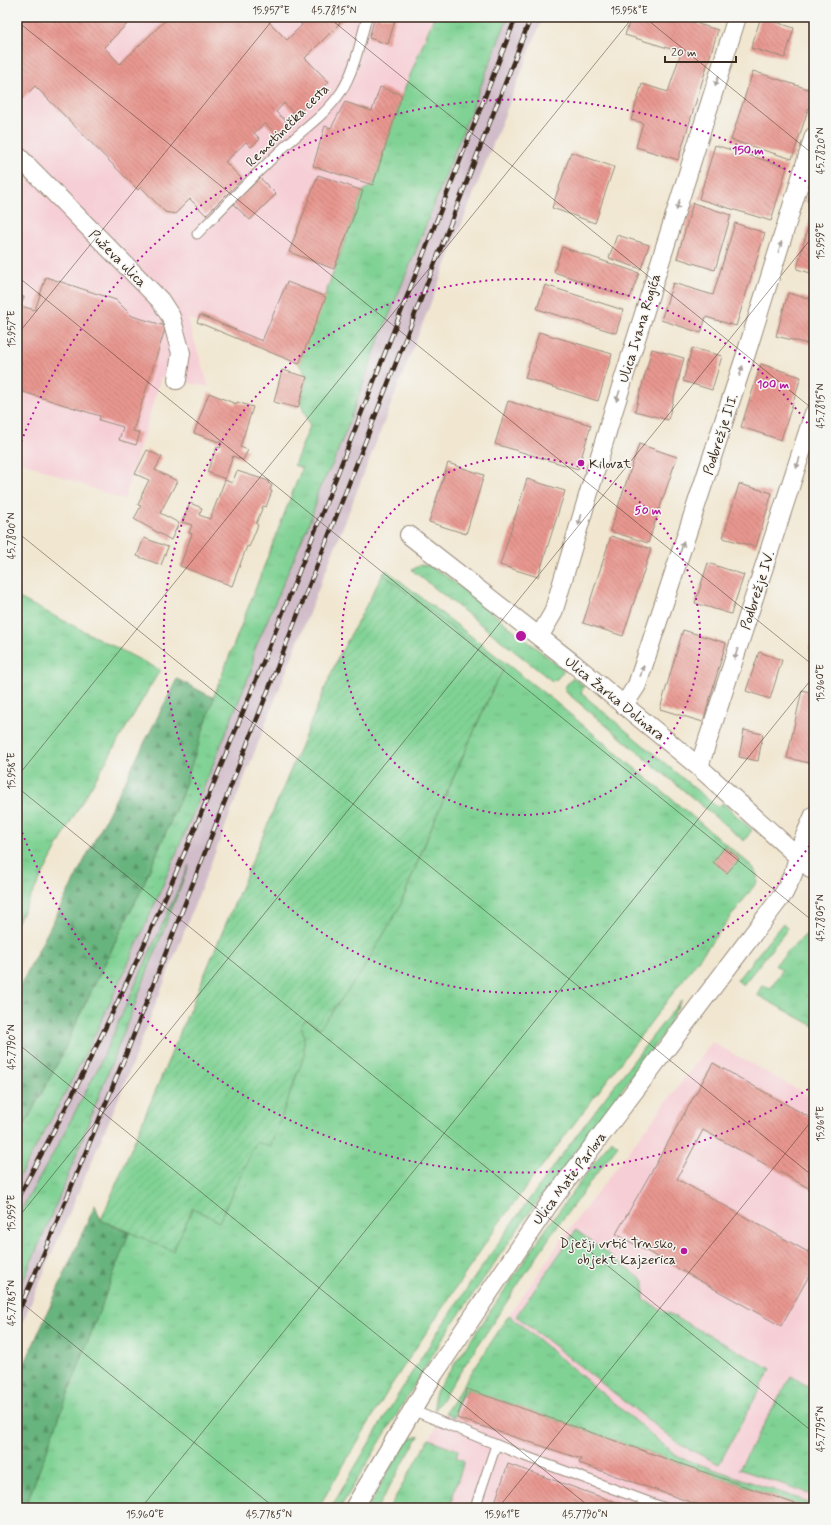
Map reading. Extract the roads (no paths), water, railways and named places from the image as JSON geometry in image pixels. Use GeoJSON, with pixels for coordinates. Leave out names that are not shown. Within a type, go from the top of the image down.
{"type":"FeatureCollection","features":[{"type":"Feature","properties":{"kind":"street","name":"Ulica Ivana Rogića"},"geometry":{"type":"LineString","coordinates":[[539,637],[553,613],[610,422],[737,17]]}},
{"type":"Feature","properties":{"kind":"street","name":"Podbrežje III."},"geometry":{"type":"LineString","coordinates":[[624,705],[637,686],[744,361],[814,136]]}},
{"type":"Feature","properties":{"kind":"street","name":"Puževa ulica"},"geometry":{"type":"LineString","coordinates":[[19,164],[160,300],[171,317],[181,353],[177,380]]}},
{"type":"Feature","properties":{"kind":"street","name":"Podbrežje IV."},"geometry":{"type":"LineString","coordinates":[[699,767],[814,413]]}},
{"type":"Feature","properties":{"kind":"street","name":"Ulica Žarka Dolinara"},"geometry":{"type":"LineString","coordinates":[[409,535],[539,637],[699,767],[814,871]]}},
{"type":"Feature","properties":{"kind":"street","name":"Ulica Mate Parlova"},"geometry":{"type":"LineString","coordinates":[[354,1508],[412,1410],[515,1252],[549,1204],[784,893],[799,858],[803,840],[814,815]]}},
{"type":"Feature","properties":{"kind":"lane","name":"Remetinečka cesta"},"geometry":{"type":"LineString","coordinates":[[197,234],[283,148],[307,129],[337,97],[352,69],[367,17]]}},
{"type":"Feature","properties":{"kind":"lane"},"geometry":{"type":"LineString","coordinates":[[412,1410],[496,1445],[665,1508]]}},
{"type":"Feature","properties":{"kind":"lane"},"geometry":{"type":"LineString","coordinates":[[475,1508],[496,1445]]}},
{"type":"Feature","properties":{"kind":"railway"},"geometry":{"type":"LineString","coordinates":[[17,1199],[97,1045],[134,966],[170,886],[238,726],[516,17]]}},
{"type":"Feature","properties":{"kind":"railway"},"geometry":{"type":"LineString","coordinates":[[17,1315],[127,1052],[531,17]]}},
{"type":"Feature","properties":{"kind":"place","name":"Kilovat"},"geometry":{"type":"Point","coordinates":[581,463]}},
{"type":"Feature","properties":{"kind":"place","name":"Dječji vrtić Trnsko, objekt Kajzerica"},"geometry":{"type":"Point","coordinates":[684,1251]}}]}
